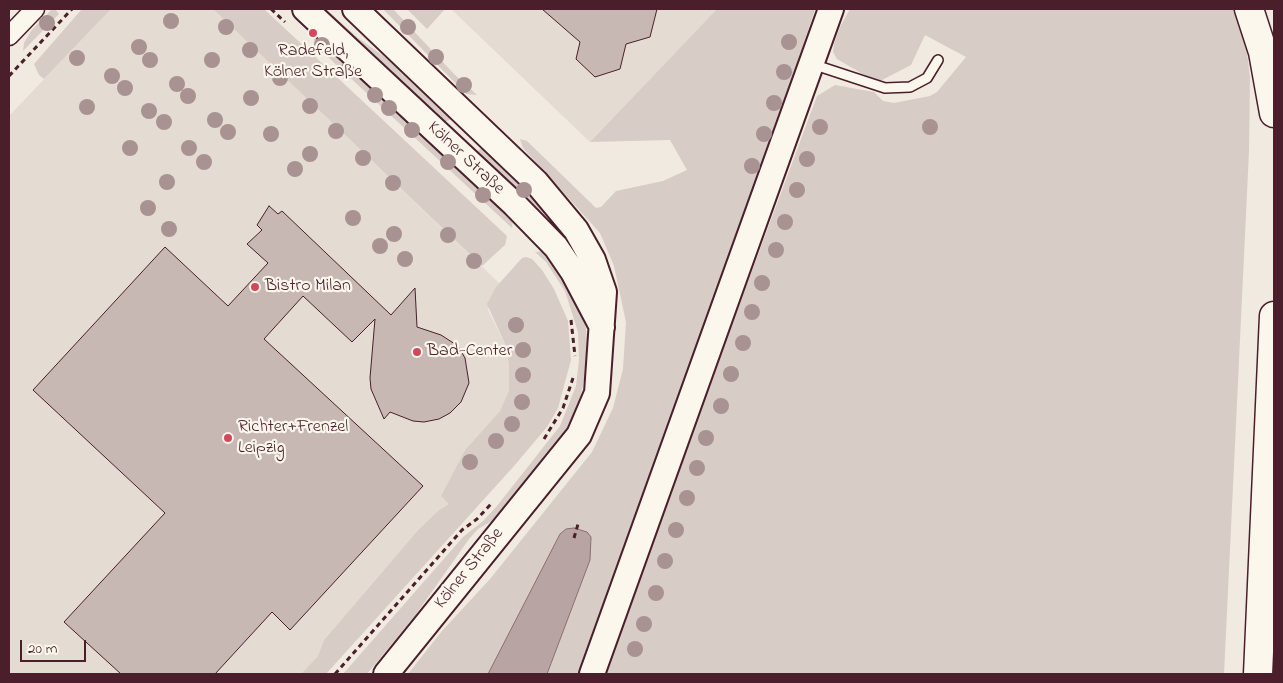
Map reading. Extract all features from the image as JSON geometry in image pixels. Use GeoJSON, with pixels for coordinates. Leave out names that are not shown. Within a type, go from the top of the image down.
{"type":"FeatureCollection","features":[{"type":"Feature","properties":{"kind":"highway"},"geometry":{"type":"LineString","coordinates":[[1249,9],[1263,52],[1274,113]]}},
{"type":"Feature","properties":{"kind":"highway"},"geometry":{"type":"LineString","coordinates":[[1258,674],[1274,316]]}},
{"type":"Feature","properties":{"kind":"street"},"geometry":{"type":"LineString","coordinates":[[9,36],[34,9]]}},
{"type":"Feature","properties":{"kind":"street","name":"Kölner Straße"},"geometry":{"type":"LineString","coordinates":[[305,9],[514,204],[556,247],[573,272],[602,327]]}},
{"type":"Feature","properties":{"kind":"street","name":"Kölner Straße"},"geometry":{"type":"LineString","coordinates":[[355,9],[536,182],[576,230],[593,260],[604,292],[597,393],[578,435],[386,674]]}},
{"type":"Feature","properties":{"kind":"street"},"geometry":{"type":"LineString","coordinates":[[592,674],[831,12]]}},
{"type":"Feature","properties":{"kind":"lane"},"geometry":{"type":"LineString","coordinates":[[812,64],[885,88],[910,87],[927,78],[938,60]]}},
{"type":"Feature","properties":{"kind":"path"},"geometry":{"type":"LineString","coordinates":[[9,76],[72,9]]}},
{"type":"Feature","properties":{"kind":"path"},"geometry":{"type":"LineString","coordinates":[[271,9],[292,29]]}},
{"type":"Feature","properties":{"kind":"path"},"geometry":{"type":"LineString","coordinates":[[570,317],[575,359]]}},
{"type":"Feature","properties":{"kind":"path"},"geometry":{"type":"LineString","coordinates":[[541,443],[563,408],[569,392],[574,367]]}},
{"type":"Feature","properties":{"kind":"path"},"geometry":{"type":"LineString","coordinates":[[335,674],[462,530],[477,520],[494,500]]}},
{"type":"Feature","properties":{"kind":"path"},"geometry":{"type":"LineString","coordinates":[[574,538],[578,524]]}},
{"type":"Feature","properties":{"kind":"shaded area"},"geometry":{"type":"Polygon","coordinates":[[[52,9],[55,9],[59,14],[23,51],[24,43],[31,31],[52,9]]]}},
{"type":"Feature","properties":{"kind":"shaded area"},"geometry":{"type":"Polygon","coordinates":[[[82,9],[111,9],[44,79],[39,75],[34,64],[82,9]]]}},
{"type":"Feature","properties":{"kind":"shaded area"},"geometry":{"type":"Polygon","coordinates":[[[111,9],[213,9],[500,284],[496,287],[488,310],[506,346],[509,365],[509,390],[500,411],[465,450],[441,496],[450,504],[438,511],[419,529],[324,640],[318,656],[301,674],[9,674],[9,116],[111,9]]]}},
{"type":"Feature","properties":{"kind":"shaded area"},"geometry":{"type":"Polygon","coordinates":[[[213,9],[264,9],[507,236],[505,245],[482,266],[213,9]]]}},
{"type":"Feature","properties":{"kind":"shaded area"},"geometry":{"type":"Polygon","coordinates":[[[319,9],[326,9],[358,38],[403,70],[452,116],[451,119],[445,122],[440,121],[319,9]]]}},
{"type":"Feature","properties":{"kind":"shaded area"},"geometry":{"type":"Polygon","coordinates":[[[383,9],[393,9],[454,74],[477,95],[466,94],[383,9]]]}},
{"type":"Feature","properties":{"kind":"shaded area"},"geometry":{"type":"Polygon","coordinates":[[[407,9],[445,9],[427,29],[407,9]]]}},
{"type":"Feature","properties":{"kind":"shaded area"},"geometry":{"type":"Polygon","coordinates":[[[451,9],[717,9],[590,142],[451,9]]]}},
{"type":"Feature","properties":{"kind":"shaded area"},"geometry":{"type":"Polygon","coordinates":[[[717,9],[815,9],[777,125],[579,674],[408,674],[442,631],[490,579],[592,452],[613,408],[623,369],[626,322],[614,266],[600,233],[523,148],[520,139],[527,141],[596,208],[601,207],[616,191],[663,181],[687,170],[670,140],[590,142],[717,9]]]}},
{"type":"Feature","properties":{"kind":"shaded area"},"geometry":{"type":"Polygon","coordinates":[[[850,9],[1238,9],[1245,36],[1250,77],[1249,151],[1224,674],[606,674],[636,583],[817,96],[835,85],[874,92],[883,101],[894,103],[930,96],[937,92],[966,57],[925,35],[911,65],[882,80],[873,80],[837,59],[833,52],[840,27],[850,9]]]}},
{"type":"Feature","properties":{"kind":"shaded area"},"geometry":{"type":"Polygon","coordinates":[[[314,38],[319,39],[435,148],[513,217],[512,228],[330,59],[314,43],[314,38]]]}},
{"type":"Feature","properties":{"kind":"shaded area"},"geometry":{"type":"Polygon","coordinates":[[[484,145],[489,147],[569,235],[566,241],[478,156],[478,151],[484,145]]]}},
{"type":"Feature","properties":{"kind":"shaded area"},"geometry":{"type":"Polygon","coordinates":[[[546,251],[572,286],[586,328],[588,352],[585,376],[579,403],[566,431],[552,452],[495,519],[478,529],[469,539],[414,617],[367,674],[343,674],[463,537],[483,521],[497,506],[560,426],[576,386],[579,360],[578,332],[565,291],[546,262],[535,252],[546,251]]]}},
{"type":"Feature","properties":{"kind":"shaded area"},"geometry":{"type":"Polygon","coordinates":[[[522,258],[532,259],[542,270],[554,289],[568,321],[571,360],[558,408],[547,427],[514,466],[326,674],[301,674],[318,656],[324,640],[419,529],[438,511],[449,504],[441,496],[465,450],[500,411],[509,390],[509,365],[506,346],[487,304],[496,287],[522,258]]]}},
{"type":"Feature","properties":{"kind":"shaded area"},"geometry":{"type":"Polygon","coordinates":[[[574,528],[587,532],[591,537],[590,560],[547,674],[488,674],[560,534],[566,529],[574,528]]]}},
{"type":"Feature","properties":{"kind":"building"},"geometry":{"type":"Polygon","coordinates":[[[542,9],[657,9],[650,37],[626,44],[620,69],[595,77],[576,59],[580,42],[542,9]]]}},
{"type":"Feature","properties":{"kind":"building","name":"Richter+Frenzel Leipzig"},"geometry":{"type":"Polygon","coordinates":[[[269,206],[278,214],[282,211],[391,315],[415,288],[417,327],[441,335],[458,346],[465,358],[469,383],[461,402],[450,413],[439,419],[424,422],[413,421],[390,412],[384,419],[371,389],[370,378],[375,319],[352,342],[303,296],[264,339],[423,486],[290,630],[272,612],[215,674],[121,674],[64,622],[165,513],[33,390],[165,247],[228,306],[268,263],[247,244],[262,230],[257,225],[269,206]]]}},
{"type":"Feature","properties":{"kind":"place","name":"Radefeld, Kölner Straße"},"geometry":{"type":"Point","coordinates":[313,33]}},
{"type":"Feature","properties":{"kind":"place","name":"Bistro Milan"},"geometry":{"type":"Point","coordinates":[255,287]}},
{"type":"Feature","properties":{"kind":"place","name":"Bad-Center"},"geometry":{"type":"Point","coordinates":[417,352]}},
{"type":"Feature","properties":{"kind":"place","name":"Richter+Frenzel Leipzig"},"geometry":{"type":"Point","coordinates":[228,438]}}]}
